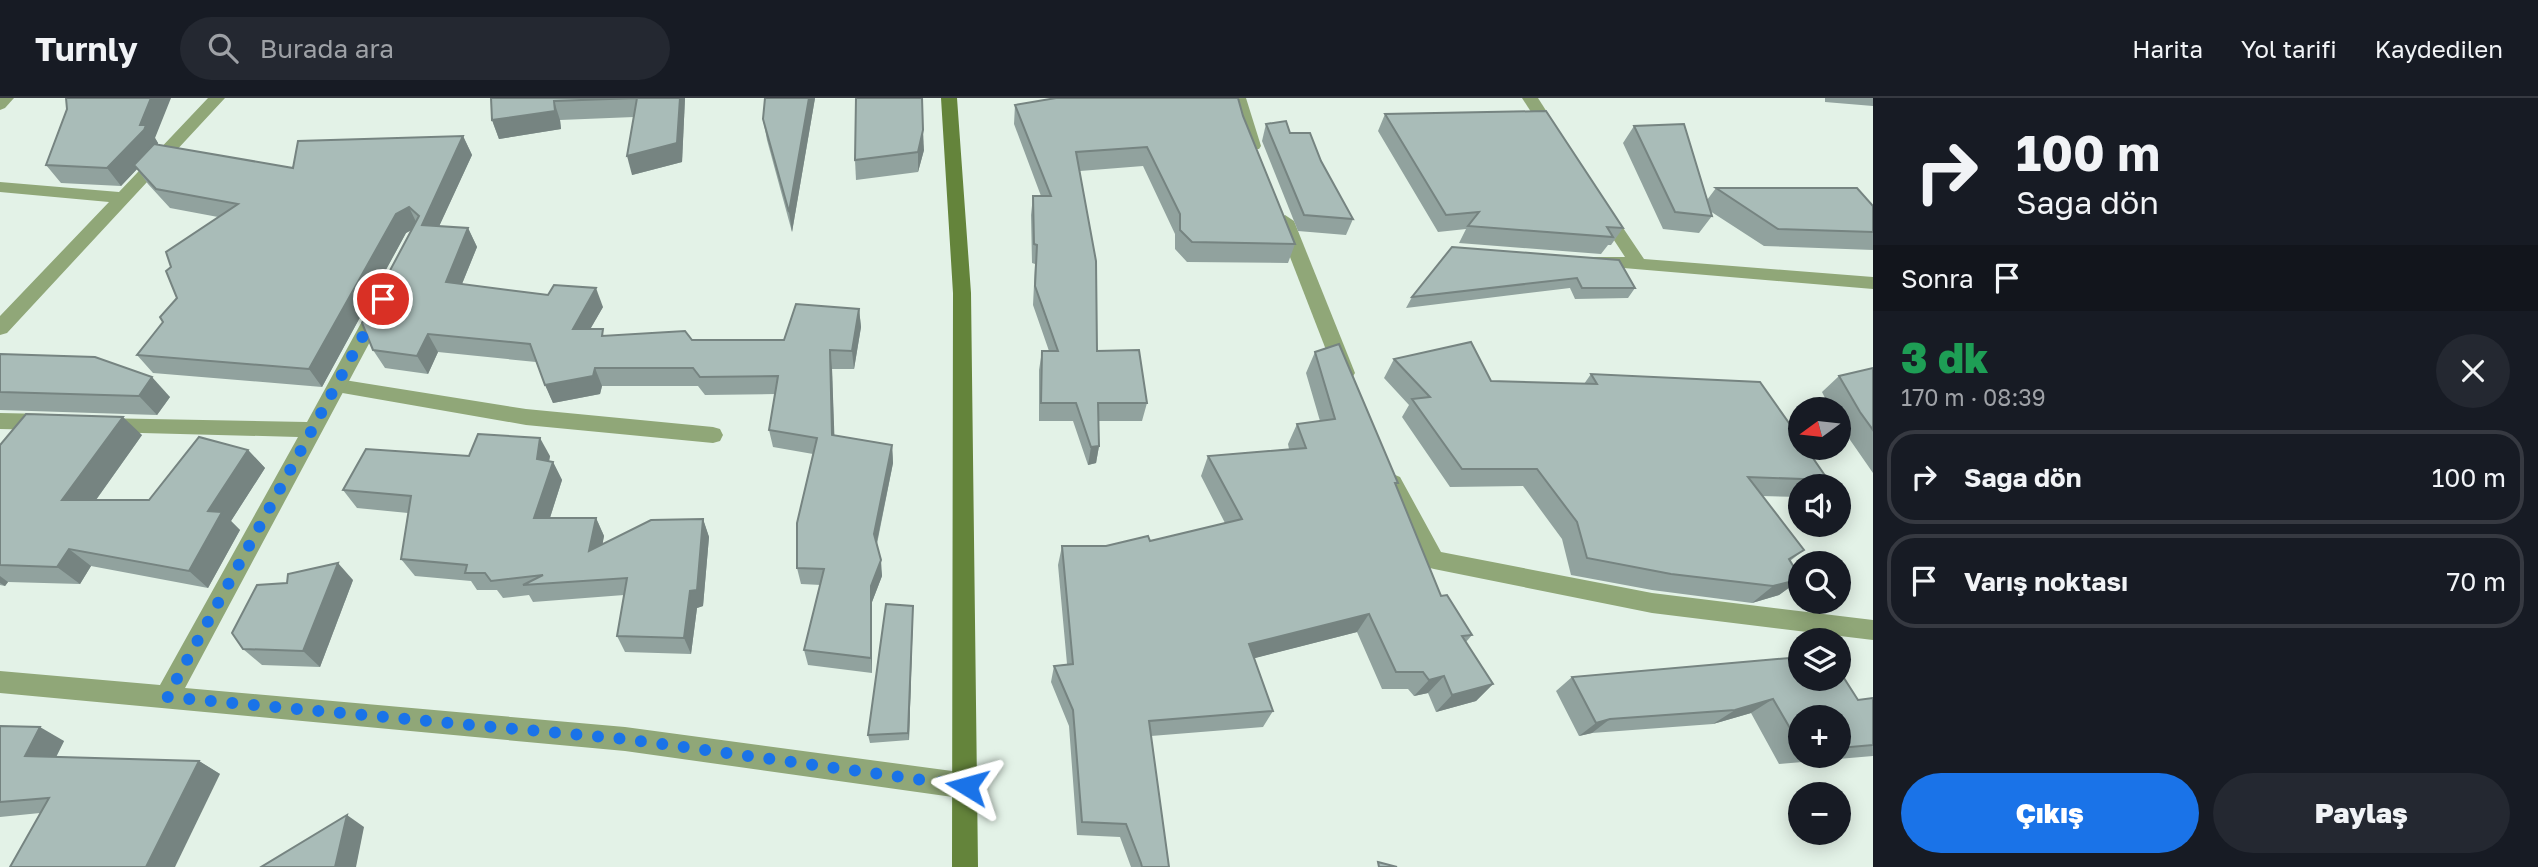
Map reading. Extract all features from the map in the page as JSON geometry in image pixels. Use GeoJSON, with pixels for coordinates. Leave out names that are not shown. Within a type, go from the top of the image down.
{"type":"FeatureCollection","features":[{"type":"Feature","properties":{"kind":"street"},"geometry":{"type":"LineString","coordinates":[[0,105],[6,98]]}},
{"type":"Feature","properties":{"kind":"street"},"geometry":{"type":"LineString","coordinates":[[0,328],[217,98]]}},
{"type":"Feature","properties":{"kind":"street"},"geometry":{"type":"LineString","coordinates":[[948,98],[962,293],[967,786],[965,867]]}},
{"type":"Feature","properties":{"kind":"street"},"geometry":{"type":"LineString","coordinates":[[1238,98],[1259,159]]}},
{"type":"Feature","properties":{"kind":"street"},"geometry":{"type":"LineString","coordinates":[[1530,98],[1566,153]]}},
{"type":"Feature","properties":{"kind":"street"},"geometry":{"type":"LineString","coordinates":[[0,187],[123,198]]}},
{"type":"Feature","properties":{"kind":"street"},"geometry":{"type":"LineString","coordinates":[[1275,197],[1353,395]]}},
{"type":"Feature","properties":{"kind":"street"},"geometry":{"type":"LineString","coordinates":[[1594,197],[1638,264]]}},
{"type":"Feature","properties":{"kind":"street"},"geometry":{"type":"LineString","coordinates":[[1570,259],[1873,283]]}},
{"type":"Feature","properties":{"kind":"street"},"geometry":{"type":"LineString","coordinates":[[167,697],[387,293]]}},
{"type":"Feature","properties":{"kind":"street"},"geometry":{"type":"LineString","coordinates":[[338,386],[526,417],[713,435]]}},
{"type":"Feature","properties":{"kind":"street"},"geometry":{"type":"LineString","coordinates":[[0,421],[314,430]]}},
{"type":"Feature","properties":{"kind":"street"},"geometry":{"type":"LineString","coordinates":[[1387,470],[1411,521],[1434,560],[1583,592],[1743,618],[1873,630]]}},
{"type":"Feature","properties":{"kind":"street"},"geometry":{"type":"LineString","coordinates":[[0,682],[625,739],[967,786]]}},
{"type":"Feature","properties":{"kind":"building"},"geometry":{"type":"Polygon","coordinates":[[[66,98],[151,98],[140,125],[146,125],[144,130],[107,168],[46,165],[67,109],[66,98]]]}},
{"type":"Feature","properties":{"kind":"building"},"geometry":{"type":"Polygon","coordinates":[[[491,98],[637,98],[554,101],[555,111],[492,120],[491,98]]]}},
{"type":"Feature","properties":{"kind":"building"},"geometry":{"type":"Polygon","coordinates":[[[637,98],[680,98],[677,143],[627,156],[637,98]]]}},
{"type":"Feature","properties":{"kind":"building"},"geometry":{"type":"Polygon","coordinates":[[[765,98],[809,98],[789,212],[763,119],[765,98]]]}},
{"type":"Feature","properties":{"kind":"building"},"geometry":{"type":"Polygon","coordinates":[[[856,98],[922,98],[923,130],[918,152],[855,160],[856,98]]]}},
{"type":"Feature","properties":{"kind":"building"},"geometry":{"type":"Polygon","coordinates":[[[1056,98],[1238,98],[1295,244],[1192,242],[1180,230],[1180,214],[1147,147],[1076,152],[1096,261],[1097,351],[1139,350],[1147,403],[1098,403],[1099,446],[1091,447],[1076,403],[1041,403],[1042,351],[1058,351],[1035,286],[1037,245],[1034,244],[1033,196],[1051,196],[1015,105],[1056,98]]]}},
{"type":"Feature","properties":{"kind":"building"},"geometry":{"type":"Polygon","coordinates":[[[1546,111],[1623,228],[1607,227],[1613,237],[1468,226],[1479,212],[1446,215],[1385,114],[1546,111]]]}},
{"type":"Feature","properties":{"kind":"building"},"geometry":{"type":"Polygon","coordinates":[[[1286,121],[1290,133],[1310,133],[1321,161],[1353,219],[1304,215],[1266,124],[1286,121]]]}},
{"type":"Feature","properties":{"kind":"building"},"geometry":{"type":"Polygon","coordinates":[[[1684,124],[1712,216],[1675,212],[1634,126],[1684,124]]]}},
{"type":"Feature","properties":{"kind":"building"},"geometry":{"type":"Polygon","coordinates":[[[463,136],[422,225],[468,228],[446,282],[548,295],[554,285],[596,288],[573,329],[603,329],[602,336],[685,331],[692,340],[784,340],[796,304],[859,309],[852,351],[830,350],[832,435],[892,445],[874,534],[881,560],[871,586],[871,658],[804,650],[824,569],[797,568],[797,523],[817,438],[769,430],[778,376],[700,377],[693,368],[595,368],[593,376],[545,385],[530,344],[428,334],[417,356],[373,350],[362,323],[419,216],[409,207],[396,214],[309,369],[137,355],[163,322],[160,317],[177,298],[166,271],[171,267],[166,252],[238,204],[156,189],[134,165],[154,144],[293,168],[298,141],[463,136]]]}},
{"type":"Feature","properties":{"kind":"building"},"geometry":{"type":"Polygon","coordinates":[[[1716,188],[1857,188],[1873,206],[1873,232],[1778,229],[1716,188]]]}},
{"type":"Feature","properties":{"kind":"building"},"geometry":{"type":"Polygon","coordinates":[[[1452,247],[1619,260],[1635,288],[1582,288],[1577,278],[1412,297],[1452,247]]]}},
{"type":"Feature","properties":{"kind":"building"},"geometry":{"type":"Polygon","coordinates":[[[1471,342],[1491,381],[1597,384],[1591,374],[1760,382],[1788,422],[1788,460],[1814,460],[1824,474],[1788,474],[1788,478],[1748,477],[1788,529],[1788,537],[1794,537],[1804,550],[1788,551],[1788,582],[1773,586],[1671,574],[1587,558],[1577,522],[1537,469],[1462,469],[1412,399],[1430,397],[1394,359],[1471,342]]]}},
{"type":"Feature","properties":{"kind":"building"},"geometry":{"type":"Polygon","coordinates":[[[1339,344],[1398,483],[1395,483],[1441,596],[1447,595],[1472,635],[1462,636],[1493,684],[1452,695],[1444,676],[1429,680],[1423,672],[1396,672],[1369,614],[1249,644],[1273,711],[1149,721],[1169,867],[1142,867],[1126,824],[1082,822],[1073,710],[1054,666],[1073,664],[1062,546],[1106,546],[1148,536],[1150,541],[1242,519],[1208,456],[1306,448],[1297,424],[1335,419],[1315,352],[1339,344]]]}},
{"type":"Feature","properties":{"kind":"building"},"geometry":{"type":"Polygon","coordinates":[[[0,354],[95,357],[152,377],[139,396],[0,392],[0,354]]]}},
{"type":"Feature","properties":{"kind":"building"},"geometry":{"type":"Polygon","coordinates":[[[1873,368],[1873,430],[1860,412],[1839,376],[1873,368]]]}},
{"type":"Feature","properties":{"kind":"building"},"geometry":{"type":"Polygon","coordinates":[[[26,414],[123,417],[62,500],[149,500],[199,437],[248,450],[208,511],[222,512],[189,571],[69,549],[57,567],[0,565],[0,445],[26,414]]]}},
{"type":"Feature","properties":{"kind":"building"},"geometry":{"type":"Polygon","coordinates":[[[478,434],[540,438],[537,459],[553,462],[534,518],[596,518],[589,551],[651,520],[703,519],[697,590],[690,591],[684,638],[617,636],[627,578],[523,585],[543,575],[491,581],[485,573],[465,573],[467,565],[401,559],[411,496],[343,490],[366,449],[469,456],[478,434]]]}},
{"type":"Feature","properties":{"kind":"building"},"geometry":{"type":"Polygon","coordinates":[[[338,563],[303,651],[243,649],[232,633],[257,585],[287,583],[288,574],[338,563]]]}},
{"type":"Feature","properties":{"kind":"building"},"geometry":{"type":"Polygon","coordinates":[[[886,604],[913,606],[908,733],[868,735],[886,604]]]}},
{"type":"Feature","properties":{"kind":"building"},"geometry":{"type":"Polygon","coordinates":[[[1788,658],[1788,691],[1851,689],[1858,700],[1873,698],[1873,745],[1851,747],[1851,705],[1788,705],[1788,725],[1773,699],[1735,710],[1610,719],[1596,723],[1572,677],[1788,658]]]}},
{"type":"Feature","properties":{"kind":"building"},"geometry":{"type":"Polygon","coordinates":[[[0,726],[40,727],[25,756],[199,761],[146,867],[10,867],[49,798],[0,802],[0,726]]]}},
{"type":"Feature","properties":{"kind":"building"},"geometry":{"type":"Polygon","coordinates":[[[347,815],[335,867],[261,867],[347,815]]]}},
{"type":"Feature","properties":{"kind":"building"},"geometry":{"type":"Polygon","coordinates":[[[1378,862],[1397,867],[1379,867],[1378,862]]]}},
{"type":"Feature","properties":{"kind":"route"},"geometry":{"type":"LineString","coordinates":[[383,299],[167,697],[625,739],[967,786]]}}]}
